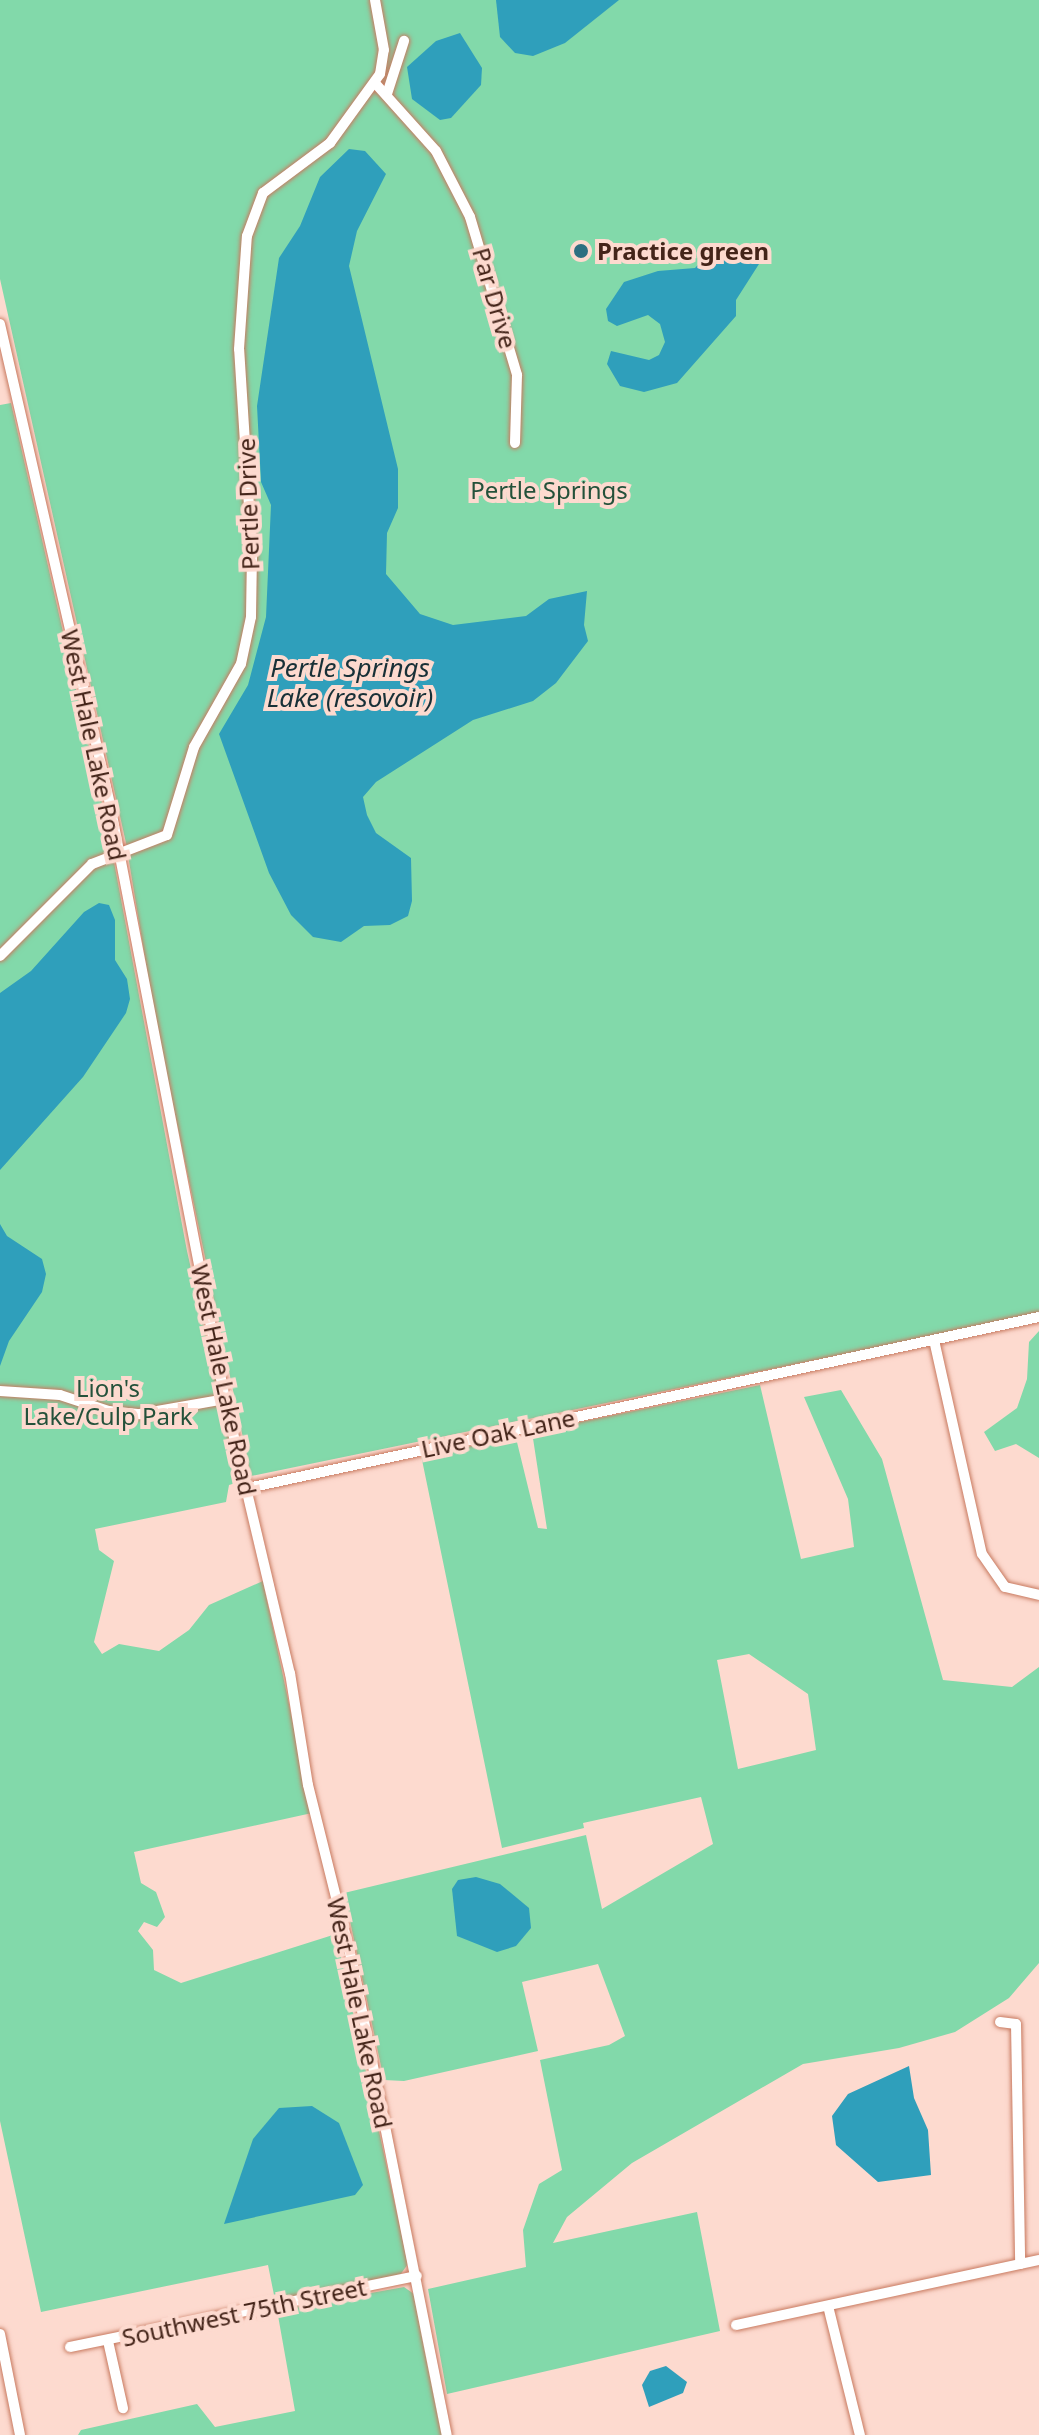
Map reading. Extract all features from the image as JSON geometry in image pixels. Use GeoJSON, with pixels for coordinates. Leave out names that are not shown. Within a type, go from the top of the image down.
{"type":"FeatureCollection","features":[{"type":"Feature","properties":{"kind":"street","name":"Pertle Drive"},"geometry":{"type":"LineString","coordinates":[[0,956],[92,864],[167,835],[194,747],[230,691],[246,648],[252,554],[240,291],[254,208],[273,182],[330,143],[375,83],[384,50],[375,0]]}},
{"type":"Feature","properties":{"kind":"street"},"geometry":{"type":"LineString","coordinates":[[387,94],[404,41]]}},
{"type":"Feature","properties":{"kind":"street","name":"Par Drive"},"geometry":{"type":"LineString","coordinates":[[375,83],[443,161],[470,217],[508,332],[517,375],[515,443]]}},
{"type":"Feature","properties":{"kind":"street","name":"West Hale Lake Road"},"geometry":{"type":"LineString","coordinates":[[0,324],[119,854],[225,1399],[248,1488],[417,2276],[447,2435]]}},
{"type":"Feature","properties":{"kind":"street","name":"Live Oak Lane"},"geometry":{"type":"LineString","coordinates":[[248,1488],[1039,1317]]}},
{"type":"Feature","properties":{"kind":"street"},"geometry":{"type":"LineString","coordinates":[[934,1340],[982,1554],[1005,1587],[1039,1595]]}},
{"type":"Feature","properties":{"kind":"street"},"geometry":{"type":"LineString","coordinates":[[0,1391],[60,1395],[109,1411],[140,1414],[225,1399]]}},
{"type":"Feature","properties":{"kind":"street"},"geometry":{"type":"LineString","coordinates":[[1000,2022],[1016,2024],[1020,2264]]}},
{"type":"Feature","properties":{"kind":"street"},"geometry":{"type":"LineString","coordinates":[[736,2325],[1039,2260]]}},
{"type":"Feature","properties":{"kind":"street","name":"Southwest 75th Street"},"geometry":{"type":"LineString","coordinates":[[70,2347],[417,2276]]}},
{"type":"Feature","properties":{"kind":"street"},"geometry":{"type":"LineString","coordinates":[[828,2306],[860,2435]]}},
{"type":"Feature","properties":{"kind":"street"},"geometry":{"type":"LineString","coordinates":[[0,2334],[20,2435]]}},
{"type":"Feature","properties":{"kind":"street"},"geometry":{"type":"LineString","coordinates":[[108,2341],[123,2408]]}},
{"type":"Feature","properties":{"kind":"green space","name":"Pertle Springs"},"geometry":{"type":"Polygon","coordinates":[[[0,0],[1039,0],[1039,1314],[251,1476],[155,1019],[126,843],[0,279],[0,0]]]}},
{"type":"Feature","properties":{"kind":"green space","name":"Lion's Lake/Culp Park"},"geometry":{"type":"Polygon","coordinates":[[[11,403],[108,830],[187,1251],[239,1482],[229,1485],[226,1502],[95,1529],[99,1550],[114,1561],[94,1642],[102,1654],[119,1644],[159,1651],[189,1630],[209,1605],[263,1581],[312,1813],[134,1852],[141,1883],[156,1892],[165,1917],[157,1927],[144,1922],[138,1931],[153,1950],[154,1970],[181,1983],[336,1934],[408,2264],[400,2275],[275,2300],[268,2265],[41,2312],[0,2121],[0,405],[11,403]]]}},
{"type":"Feature","properties":{"kind":"green space"},"geometry":{"type":"Polygon","coordinates":[[[1039,1331],[1039,1458],[1016,1444],[995,1451],[984,1432],[1017,1408],[1027,1379],[1029,1342],[1039,1331]]]}},
{"type":"Feature","properties":{"kind":"green space"},"geometry":{"type":"Polygon","coordinates":[[[760,1385],[801,1559],[854,1547],[848,1499],[804,1397],[841,1390],[882,1459],[943,1680],[1012,1687],[1039,1667],[1039,1963],[1009,1998],[955,2032],[899,2048],[803,2064],[632,2163],[567,2217],[553,2243],[697,2212],[720,2331],[447,2394],[428,2289],[526,2267],[523,2230],[539,2184],[562,2170],[540,2060],[609,2045],[625,2036],[598,1964],[522,1982],[538,2051],[404,2081],[384,2080],[344,1893],[586,1835],[602,1909],[713,1844],[701,1797],[583,1823],[584,1828],[502,1848],[421,1455],[516,1438],[538,1528],[547,1529],[532,1432],[760,1385]],[[749,1654],[717,1660],[738,1769],[816,1750],[808,1694],[749,1654]]]}},
{"type":"Feature","properties":{"kind":"green space"},"geometry":{"type":"Polygon","coordinates":[[[404,2287],[414,2294],[444,2435],[78,2435],[81,2430],[197,2404],[215,2427],[295,2411],[277,2310],[404,2287]]]}},
{"type":"Feature","properties":{"kind":"water"},"geometry":{"type":"Polygon","coordinates":[[[496,0],[619,0],[565,43],[533,56],[515,53],[500,37],[496,0]]]}},
{"type":"Feature","properties":{"kind":"water"},"geometry":{"type":"Polygon","coordinates":[[[460,33],[482,68],[481,85],[451,118],[440,120],[412,99],[407,67],[436,41],[460,33]]]}},
{"type":"Feature","properties":{"kind":"water","name":"Pertle Springs Lake (resovoir)"},"geometry":{"type":"Polygon","coordinates":[[[349,149],[365,151],[386,174],[357,231],[349,266],[398,469],[398,508],[387,533],[386,574],[420,614],[453,625],[526,616],[549,599],[587,591],[584,625],[588,641],[556,683],[533,701],[473,720],[376,782],[363,797],[376,833],[411,858],[412,901],[408,916],[390,925],[364,926],[341,942],[313,937],[291,915],[269,873],[219,734],[248,685],[266,617],[271,505],[261,482],[257,406],[279,258],[300,226],[320,177],[349,149]]]}},
{"type":"Feature","properties":{"kind":"water"},"geometry":{"type":"Polygon","coordinates":[[[746,251],[750,262],[759,264],[736,300],[736,316],[677,383],[644,392],[620,386],[607,364],[611,351],[649,360],[659,355],[665,342],[660,324],[648,315],[617,326],[608,321],[606,309],[624,282],[658,271],[695,268],[708,254],[746,251]]]}},
{"type":"Feature","properties":{"kind":"water"},"geometry":{"type":"Polygon","coordinates":[[[99,903],[109,905],[115,920],[115,960],[127,979],[130,999],[126,1013],[83,1077],[0,1170],[0,993],[31,971],[84,912],[99,903]]]}},
{"type":"Feature","properties":{"kind":"water"},"geometry":{"type":"Polygon","coordinates":[[[0,1224],[7,1236],[42,1259],[46,1274],[42,1292],[9,1341],[0,1366],[0,1224]]]}},
{"type":"Feature","properties":{"kind":"water"},"geometry":{"type":"Polygon","coordinates":[[[476,1877],[500,1884],[529,1908],[531,1928],[516,1946],[497,1952],[457,1936],[452,1889],[458,1880],[476,1877]]]}},
{"type":"Feature","properties":{"kind":"water"},"geometry":{"type":"Polygon","coordinates":[[[909,2066],[914,2098],[928,2130],[931,2175],[878,2182],[836,2145],[832,2116],[848,2094],[909,2066]]]}},
{"type":"Feature","properties":{"kind":"water"},"geometry":{"type":"Polygon","coordinates":[[[312,2106],[339,2123],[363,2185],[355,2195],[224,2224],[253,2139],[279,2108],[312,2106]]]}},
{"type":"Feature","properties":{"kind":"water"},"geometry":{"type":"Polygon","coordinates":[[[666,2366],[687,2382],[683,2393],[649,2407],[642,2385],[650,2371],[666,2366]]]}},
{"type":"Feature","properties":{"kind":"place","name":"Practice green"},"geometry":{"type":"Point","coordinates":[581,251]}}]}
